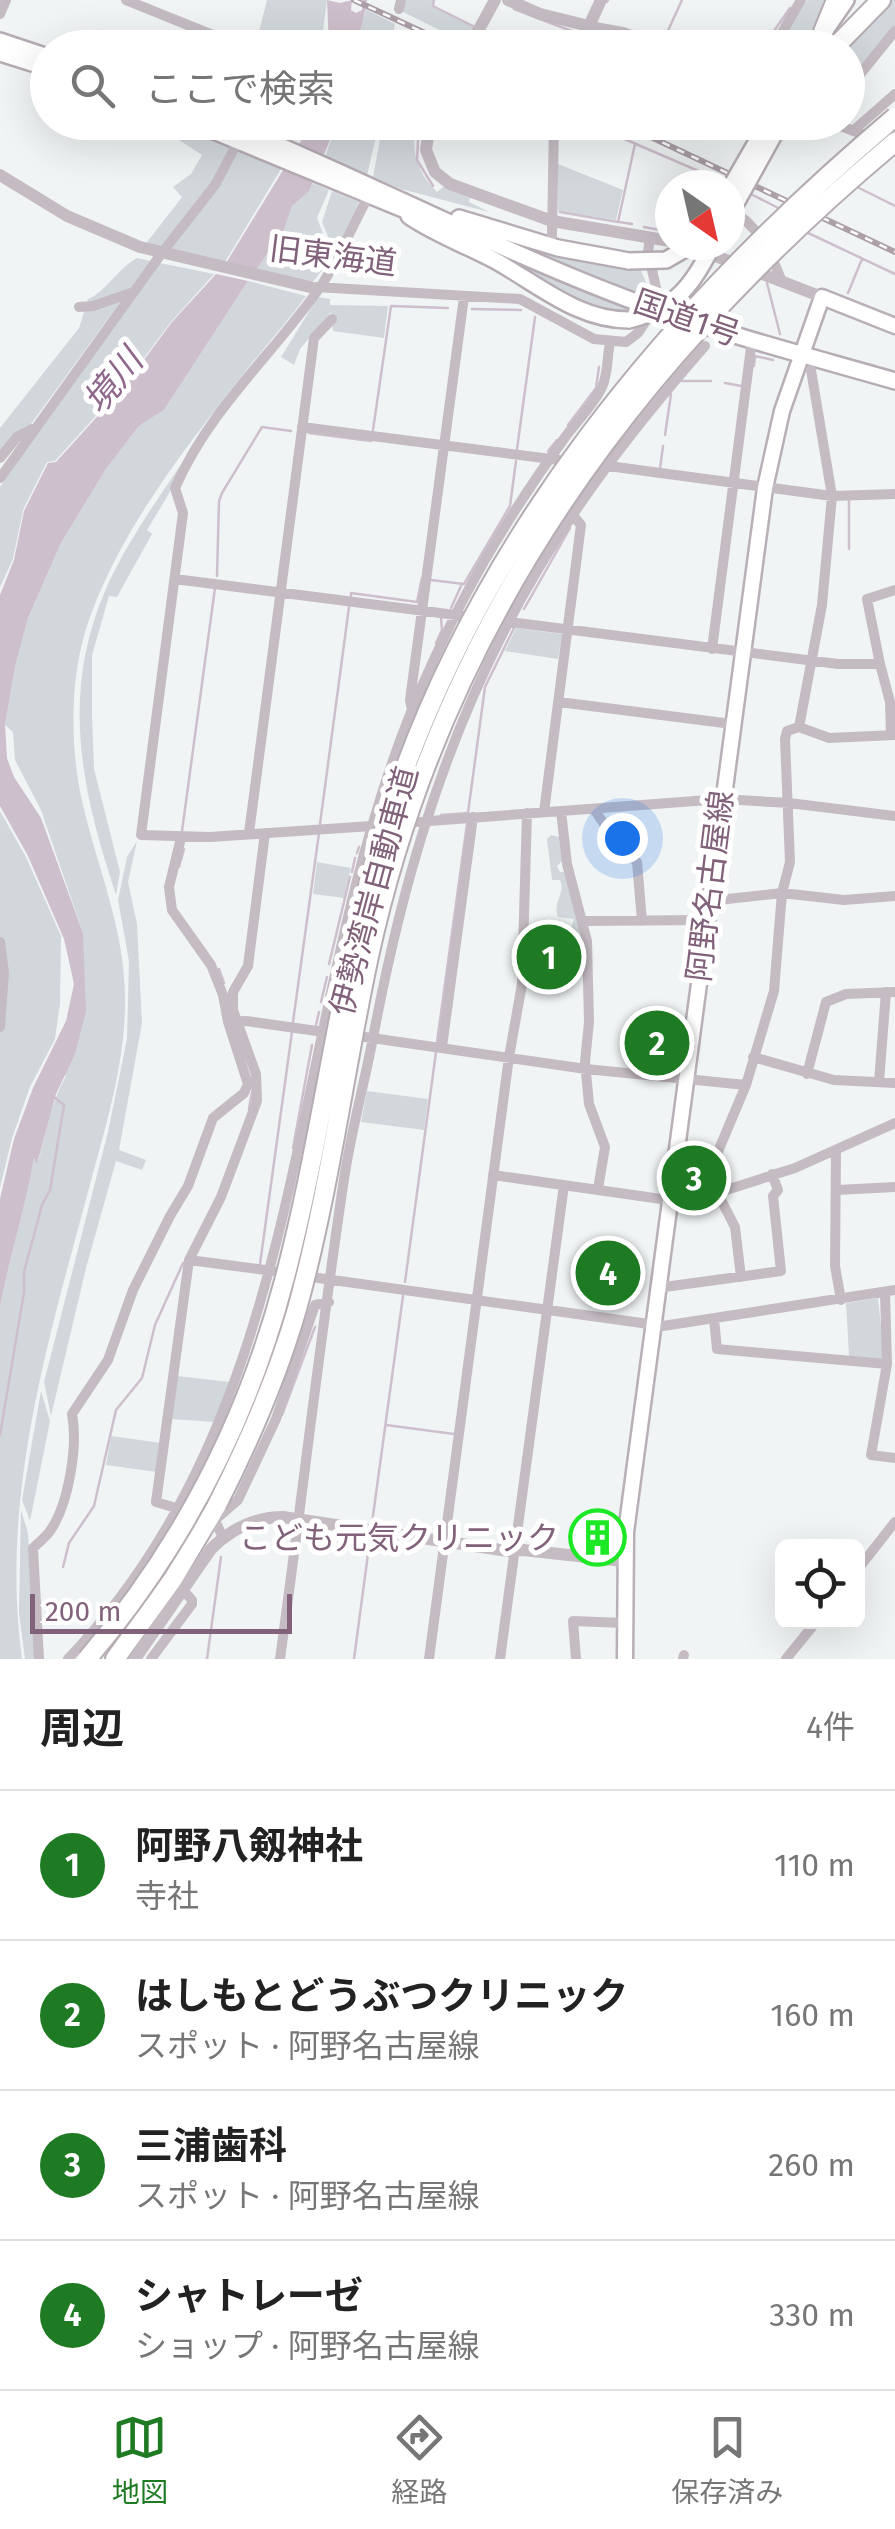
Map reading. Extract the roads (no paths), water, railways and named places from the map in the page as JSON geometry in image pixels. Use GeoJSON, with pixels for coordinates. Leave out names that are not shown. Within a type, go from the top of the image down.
{"type":"FeatureCollection","features":[{"type":"Feature","properties":{"kind":"highway"},"geometry":{"type":"LineString","coordinates":[[828,30],[836,0]]}},
{"type":"Feature","properties":{"kind":"highway"},"geometry":{"type":"LineString","coordinates":[[832,30],[846,0]]}},
{"type":"Feature","properties":{"kind":"highway"},"geometry":{"type":"LineString","coordinates":[[839,30],[870,0]]}},
{"type":"Feature","properties":{"kind":"highway"},"geometry":{"type":"LineString","coordinates":[[843,30],[881,0]]}},
{"type":"Feature","properties":{"kind":"highway"},"geometry":{"type":"LineString","coordinates":[[1,52],[30,54]]}},
{"type":"Feature","properties":{"kind":"highway"},"geometry":{"type":"LineString","coordinates":[[1,52],[30,62]]}},
{"type":"Feature","properties":{"kind":"highway","name":"伊勢湾岸自動車道"},"geometry":{"type":"LineString","coordinates":[[87,1659],[169,1550],[210,1477],[246,1396],[288,1263],[370,876],[414,742],[459,644],[523,529],[575,451],[628,382],[765,234],[895,117]]}},
{"type":"Feature","properties":{"kind":"highway","name":"国道1号"},"geometry":{"type":"LineString","coordinates":[[247,140],[402,212],[484,240],[654,309],[895,382]]}},
{"type":"Feature","properties":{"kind":"highway"},"geometry":{"type":"LineString","coordinates":[[740,170],[758,140]]}},
{"type":"Feature","properties":{"kind":"highway"},"geometry":{"type":"LineString","coordinates":[[745,186],[770,140]]}},
{"type":"Feature","properties":{"kind":"highway","name":"伊勢湾岸自動車道"},"geometry":{"type":"LineString","coordinates":[[115,1659],[198,1539],[264,1406],[297,1308],[370,954],[403,829],[441,726],[500,604],[572,485],[677,351],[777,248],[895,143]]}},
{"type":"Feature","properties":{"kind":"highway","name":"国道1号"},"geometry":{"type":"LineString","coordinates":[[361,190],[426,210],[484,240]]}},
{"type":"Feature","properties":{"kind":"highway"},"geometry":{"type":"LineString","coordinates":[[426,210],[571,251],[629,261],[666,260]]}},
{"type":"Feature","properties":{"kind":"highway"},"geometry":{"type":"LineString","coordinates":[[402,212],[601,318],[630,320],[654,313],[686,291],[704,260]]}},
{"type":"Feature","properties":{"kind":"main road"},"geometry":{"type":"LineString","coordinates":[[822,296],[895,326]]}},
{"type":"Feature","properties":{"kind":"main road","name":"阿野名古屋線"},"geometry":{"type":"LineString","coordinates":[[625,1659],[623,1561],[765,488],[782,412],[822,296]]}},
{"type":"Feature","properties":{"kind":"street"},"geometry":{"type":"LineString","coordinates":[[0,14],[6,0]]}},
{"type":"Feature","properties":{"kind":"street"},"geometry":{"type":"LineString","coordinates":[[126,0],[200,30]]}},
{"type":"Feature","properties":{"kind":"street"},"geometry":{"type":"LineString","coordinates":[[479,30],[495,0]]}},
{"type":"Feature","properties":{"kind":"street"},"geometry":{"type":"LineString","coordinates":[[508,0],[540,14],[612,30]]}},
{"type":"Feature","properties":{"kind":"street"},"geometry":{"type":"LineString","coordinates":[[588,30],[601,0]]}},
{"type":"Feature","properties":{"kind":"street"},"geometry":{"type":"LineString","coordinates":[[783,30],[801,0]]}},
{"type":"Feature","properties":{"kind":"street"},"geometry":{"type":"LineString","coordinates":[[865,68],[895,31]]}},
{"type":"Feature","properties":{"kind":"street"},"geometry":{"type":"LineString","coordinates":[[865,120],[895,94]]}},
{"type":"Feature","properties":{"kind":"street"},"geometry":{"type":"LineString","coordinates":[[865,134],[895,143]]}},
{"type":"Feature","properties":{"kind":"street"},"geometry":{"type":"LineString","coordinates":[[0,478],[244,140]]}},
{"type":"Feature","properties":{"kind":"street"},"geometry":{"type":"LineString","coordinates":[[427,140],[426,150],[435,172],[450,184],[552,228],[655,239]]}},
{"type":"Feature","properties":{"kind":"street"},"geometry":{"type":"LineString","coordinates":[[552,228],[554,140]]}},
{"type":"Feature","properties":{"kind":"street","name":"旧東海道"},"geometry":{"type":"LineString","coordinates":[[0,176],[92,229],[164,255],[315,287],[537,301],[575,330],[610,343]]}},
{"type":"Feature","properties":{"kind":"street"},"geometry":{"type":"LineString","coordinates":[[361,190],[315,287],[212,420],[191,452],[176,488],[183,513],[141,836],[265,833],[722,799],[895,816]]}},
{"type":"Feature","properties":{"kind":"street"},"geometry":{"type":"LineString","coordinates":[[745,220],[781,279]]}},
{"type":"Feature","properties":{"kind":"street"},"geometry":{"type":"LineString","coordinates":[[68,1659],[129,1585],[179,1509],[230,1402],[289,1200],[322,1032],[370,826],[412,710],[456,614],[549,460],[604,385],[610,343],[632,338],[654,309],[658,293],[648,252],[650,238]]}},
{"type":"Feature","properties":{"kind":"street"},"geometry":{"type":"LineString","coordinates":[[730,260],[822,296]]}},
{"type":"Feature","properties":{"kind":"street"},"geometry":{"type":"LineString","coordinates":[[79,308],[135,292]]}},
{"type":"Feature","properties":{"kind":"street"},"geometry":{"type":"LineString","coordinates":[[412,710],[410,700],[464,297]]}},
{"type":"Feature","properties":{"kind":"street"},"geometry":{"type":"LineString","coordinates":[[249,833],[314,338],[332,319]]}},
{"type":"Feature","properties":{"kind":"street"},"geometry":{"type":"LineString","coordinates":[[712,648],[752,340]]}},
{"type":"Feature","properties":{"kind":"street"},"geometry":{"type":"LineString","coordinates":[[280,1659],[344,1174],[387,963],[424,821],[460,727],[510,620],[572,514],[644,416],[705,346]]}},
{"type":"Feature","properties":{"kind":"street"},"geometry":{"type":"LineString","coordinates":[[798,727],[813,663],[832,496],[811,370]]}},
{"type":"Feature","properties":{"kind":"street"},"geometry":{"type":"LineString","coordinates":[[604,385],[644,416]]}},
{"type":"Feature","properties":{"kind":"street"},"geometry":{"type":"LineString","coordinates":[[0,458],[17,437],[36,426]]}},
{"type":"Feature","properties":{"kind":"street"},"geometry":{"type":"LineString","coordinates":[[302,427],[832,496],[895,494]]}},
{"type":"Feature","properties":{"kind":"street"},"geometry":{"type":"LineString","coordinates":[[544,812],[581,525],[572,514]]}},
{"type":"Feature","properties":{"kind":"street"},"geometry":{"type":"LineString","coordinates":[[175,578],[813,663],[880,664]]}},
{"type":"Feature","properties":{"kind":"street"},"geometry":{"type":"LineString","coordinates":[[698,1199],[746,1085],[774,991],[782,893],[790,862],[787,731],[798,727],[829,738],[893,735],[890,702],[867,598],[895,590]]}},
{"type":"Feature","properties":{"kind":"street"},"geometry":{"type":"LineString","coordinates":[[559,702],[732,724]]}},
{"type":"Feature","properties":{"kind":"street"},"geometry":{"type":"LineString","coordinates":[[594,809],[616,842],[636,862],[642,920]]}},
{"type":"Feature","properties":{"kind":"street"},"geometry":{"type":"LineString","coordinates":[[561,811],[567,864],[584,921],[589,1104],[604,1147],[598,1189]]}},
{"type":"Feature","properties":{"kind":"street"},"geometry":{"type":"LineString","coordinates":[[429,1659],[522,984],[527,814]]}},
{"type":"Feature","properties":{"kind":"street"},"geometry":{"type":"LineString","coordinates":[[442,1047],[473,818]]}},
{"type":"Feature","properties":{"kind":"street"},"geometry":{"type":"LineString","coordinates":[[179,1509],[156,1502],[190,1260],[221,1197],[257,1101],[256,1074],[232,1022],[234,992],[248,966],[265,833]]}},
{"type":"Feature","properties":{"kind":"street"},"geometry":{"type":"LineString","coordinates":[[40,1659],[33,1548],[50,1532],[67,1488],[76,1435],[72,1414],[108,1360],[132,1290],[188,1186],[213,1118],[248,1084],[218,980],[168,898],[181,838]]}},
{"type":"Feature","properties":{"kind":"street"},"geometry":{"type":"LineString","coordinates":[[709,902],[782,893],[844,900],[895,896]]}},
{"type":"Feature","properties":{"kind":"street"},"geometry":{"type":"LineString","coordinates":[[584,921],[706,920]]}},
{"type":"Feature","properties":{"kind":"street"},"geometry":{"type":"LineString","coordinates":[[0,942],[4,973],[0,1027]]}},
{"type":"Feature","properties":{"kind":"street"},"geometry":{"type":"LineString","coordinates":[[807,1074],[826,1002],[846,994],[890,992],[879,1082]]}},
{"type":"Feature","properties":{"kind":"street"},"geometry":{"type":"LineString","coordinates":[[232,1022],[442,1047],[586,1070],[746,1085]]}},
{"type":"Feature","properties":{"kind":"street"},"geometry":{"type":"LineString","coordinates":[[753,1057],[845,1082],[895,1083]]}},
{"type":"Feature","properties":{"kind":"street"},"geometry":{"type":"LineString","coordinates":[[493,1175],[668,1200],[698,1199],[836,1151],[895,1123]]}},
{"type":"Feature","properties":{"kind":"street"},"geometry":{"type":"LineString","coordinates":[[836,1151],[835,1266],[840,1300]]}},
{"type":"Feature","properties":{"kind":"street"},"geometry":{"type":"LineString","coordinates":[[657,1288],[781,1271],[772,1207],[772,1196],[778,1190],[772,1174]]}},
{"type":"Feature","properties":{"kind":"street"},"geometry":{"type":"LineString","coordinates":[[500,1659],[564,1185]]}},
{"type":"Feature","properties":{"kind":"street"},"geometry":{"type":"LineString","coordinates":[[837,1190],[895,1187]]}},
{"type":"Feature","properties":{"kind":"street"},"geometry":{"type":"LineString","coordinates":[[718,1192],[735,1227],[741,1277]]}},
{"type":"Feature","properties":{"kind":"street"},"geometry":{"type":"LineString","coordinates":[[190,1260],[662,1326],[890,1292],[891,1329],[872,1455],[895,1458]]}},
{"type":"Feature","properties":{"kind":"street"},"geometry":{"type":"LineString","coordinates":[[223,1538],[214,1520],[238,1500],[276,1418],[315,1305],[329,1302]]}},
{"type":"Feature","properties":{"kind":"street"},"geometry":{"type":"LineString","coordinates":[[714,1318],[718,1348],[887,1364]]}},
{"type":"Feature","properties":{"kind":"street"},"geometry":{"type":"LineString","coordinates":[[880,1410],[895,1413]]}},
{"type":"Feature","properties":{"kind":"street"},"geometry":{"type":"LineString","coordinates":[[135,1659],[211,1550],[223,1538],[258,1520],[299,1519],[623,1561]]}},
{"type":"Feature","properties":{"kind":"street"},"geometry":{"type":"LineString","coordinates":[[865,1560],[895,1522]]}},
{"type":"Feature","properties":{"kind":"street"},"geometry":{"type":"LineString","coordinates":[[152,1659],[192,1604],[184,1591]]}},
{"type":"Feature","properties":{"kind":"street"},"geometry":{"type":"LineString","coordinates":[[576,1659],[573,1621],[624,1623]]}},
{"type":"Feature","properties":{"kind":"street"},"geometry":{"type":"LineString","coordinates":[[786,1659],[810,1629]]}},
{"type":"Feature","properties":{"kind":"waterway"},"geometry":{"type":"LineString","coordinates":[[434,0],[433,6],[473,26]]}},
{"type":"Feature","properties":{"kind":"waterway"},"geometry":{"type":"LineString","coordinates":[[668,30],[682,0]]}},
{"type":"Feature","properties":{"kind":"waterway"},"geometry":{"type":"LineString","coordinates":[[775,30],[790,8]]}},
{"type":"Feature","properties":{"kind":"waterway"},"geometry":{"type":"LineString","coordinates":[[514,9],[569,30]]}},
{"type":"Feature","properties":{"kind":"waterway"},"geometry":{"type":"LineString","coordinates":[[418,140],[417,160],[433,186]]}},
{"type":"Feature","properties":{"kind":"waterway"},"geometry":{"type":"LineString","coordinates":[[627,140],[696,170]]}},
{"type":"Feature","properties":{"kind":"waterway"},"geometry":{"type":"LineString","coordinates":[[560,212],[618,222],[635,144]]}},
{"type":"Feature","properties":{"kind":"waterway"},"geometry":{"type":"LineString","coordinates":[[859,188],[895,206]]}},
{"type":"Feature","properties":{"kind":"waterway"},"geometry":{"type":"LineString","coordinates":[[749,193],[782,210]]}},
{"type":"Feature","properties":{"kind":"waterway"},"geometry":{"type":"LineString","coordinates":[[619,222],[632,224]]}},
{"type":"Feature","properties":{"kind":"waterway"},"geometry":{"type":"LineString","coordinates":[[644,227],[655,229]]}},
{"type":"Feature","properties":{"kind":"waterway"},"geometry":{"type":"LineString","coordinates":[[806,232],[895,274]]}},
{"type":"Feature","properties":{"kind":"waterway"},"geometry":{"type":"LineString","coordinates":[[848,293],[862,259]]}},
{"type":"Feature","properties":{"kind":"waterway"},"geometry":{"type":"LineString","coordinates":[[767,283],[780,334]]}},
{"type":"Feature","properties":{"kind":"waterway"},"geometry":{"type":"LineString","coordinates":[[373,430],[391,306],[448,308]]}},
{"type":"Feature","properties":{"kind":"waterway"},"geometry":{"type":"LineString","coordinates":[[472,309],[521,310]]}},
{"type":"Feature","properties":{"kind":"waterway"},"geometry":{"type":"LineString","coordinates":[[517,449],[535,317]]}},
{"type":"Feature","properties":{"kind":"waterway"},"geometry":{"type":"LineString","coordinates":[[754,366],[755,356],[773,360]]}},
{"type":"Feature","properties":{"kind":"waterway"},"geometry":{"type":"LineString","coordinates":[[568,425],[596,388],[599,367]]}},
{"type":"Feature","properties":{"kind":"waterway"},"geometry":{"type":"LineString","coordinates":[[682,381],[711,381]]}},
{"type":"Feature","properties":{"kind":"waterway"},"geometry":{"type":"LineString","coordinates":[[725,383],[741,386]]}},
{"type":"Feature","properties":{"kind":"waterway"},"geometry":{"type":"LineString","coordinates":[[665,435],[671,394]]}},
{"type":"Feature","properties":{"kind":"waterway"},"geometry":{"type":"LineString","coordinates":[[217,576],[222,493],[262,427],[291,431]]}},
{"type":"Feature","properties":{"kind":"waterway"},"geometry":{"type":"LineString","coordinates":[[309,433],[371,441]]}},
{"type":"Feature","properties":{"kind":"waterway"},"geometry":{"type":"LineString","coordinates":[[548,451],[557,440]]}},
{"type":"Feature","properties":{"kind":"waterway"},"geometry":{"type":"LineString","coordinates":[[660,469],[663,446]]}},
{"type":"Feature","properties":{"kind":"waterway"},"geometry":{"type":"LineString","coordinates":[[431,580],[464,584],[510,506],[516,461]]}},
{"type":"Feature","properties":{"kind":"waterway"},"geometry":{"type":"LineString","coordinates":[[849,500],[849,549]]}},
{"type":"Feature","properties":{"kind":"waterway"},"geometry":{"type":"LineString","coordinates":[[524,609],[570,528]]}},
{"type":"Feature","properties":{"kind":"waterway"},"geometry":{"type":"LineString","coordinates":[[351,596],[417,602],[422,578]]}},
{"type":"Feature","properties":{"kind":"waterway"},"geometry":{"type":"LineString","coordinates":[[451,608],[461,586]]}},
{"type":"Feature","properties":{"kind":"waterway"},"geometry":{"type":"LineString","coordinates":[[182,831],[215,588]]}},
{"type":"Feature","properties":{"kind":"waterway"},"geometry":{"type":"LineString","coordinates":[[320,824],[349,607]]}},
{"type":"Feature","properties":{"kind":"waterway"},"geometry":{"type":"LineString","coordinates":[[436,643],[442,630],[441,617]]}},
{"type":"Feature","properties":{"kind":"waterway"},"geometry":{"type":"LineString","coordinates":[[441,815],[468,813],[485,687],[515,626]]}},
{"type":"Feature","properties":{"kind":"waterway"},"geometry":{"type":"LineString","coordinates":[[437,1042],[467,824]]}},
{"type":"Feature","properties":{"kind":"waterway"},"geometry":{"type":"LineString","coordinates":[[293,1022],[319,833]]}},
{"type":"Feature","properties":{"kind":"waterway"},"geometry":{"type":"LineString","coordinates":[[357,853],[359,847]]}},
{"type":"Feature","properties":{"kind":"waterway"},"geometry":{"type":"LineString","coordinates":[[179,867],[184,849]]}},
{"type":"Feature","properties":{"kind":"waterway"},"geometry":{"type":"LineString","coordinates":[[352,872],[355,858]]}},
{"type":"Feature","properties":{"kind":"waterway"},"geometry":{"type":"LineString","coordinates":[[329,964],[350,877]]}},
{"type":"Feature","properties":{"kind":"waterway"},"geometry":{"type":"LineString","coordinates":[[219,969],[224,983]]}},
{"type":"Feature","properties":{"kind":"waterway"},"geometry":{"type":"LineString","coordinates":[[321,1002],[327,977]]}},
{"type":"Feature","properties":{"kind":"waterway"},"geometry":{"type":"LineString","coordinates":[[316,1025],[319,1012]]}},
{"type":"Feature","properties":{"kind":"waterway"},"geometry":{"type":"LineString","coordinates":[[260,1264],[292,1032]]}},
{"type":"Feature","properties":{"kind":"waterway"},"geometry":{"type":"LineString","coordinates":[[293,1148],[312,1045]]}},
{"type":"Feature","properties":{"kind":"waterway"},"geometry":{"type":"LineString","coordinates":[[405,1282],[436,1052]]}},
{"type":"Feature","properties":{"kind":"waterway"},"geometry":{"type":"LineString","coordinates":[[249,1109],[252,1092]]}},
{"type":"Feature","properties":{"kind":"waterway"},"geometry":{"type":"LineString","coordinates":[[0,1435],[24,1272],[42,1205],[50,1190],[64,1105],[55,1098]]}},
{"type":"Feature","properties":{"kind":"waterway"},"geometry":{"type":"LineString","coordinates":[[63,1567],[69,1543],[94,1506],[116,1410],[142,1378],[155,1325],[183,1263]]}},
{"type":"Feature","properties":{"kind":"waterway"},"geometry":{"type":"LineString","coordinates":[[372,1523],[403,1296]]}},
{"type":"Feature","properties":{"kind":"waterway"},"geometry":{"type":"LineString","coordinates":[[282,1415],[315,1327]]}},
{"type":"Feature","properties":{"kind":"waterway"},"geometry":{"type":"LineString","coordinates":[[386,1425],[454,1434]]}},
{"type":"Feature","properties":{"kind":"waterway"},"geometry":{"type":"LineString","coordinates":[[354,1659],[370,1539]]}},
{"type":"Feature","properties":{"kind":"waterway"},"geometry":{"type":"LineString","coordinates":[[207,1659],[221,1557]]}},
{"type":"Feature","properties":{"kind":"railway"},"geometry":{"type":"LineString","coordinates":[[354,0],[418,30]]}},
{"type":"Feature","properties":{"kind":"railway"},"geometry":{"type":"LineString","coordinates":[[657,140],[895,252]]}},
{"type":"Feature","properties":{"kind":"place","name":"阿野八剱神社"},"geometry":{"type":"Point","coordinates":[549,957]}},
{"type":"Feature","properties":{"kind":"place","name":"はしもとどうぶつクリニック"},"geometry":{"type":"Point","coordinates":[657,1043]}},
{"type":"Feature","properties":{"kind":"place","name":"三浦歯科"},"geometry":{"type":"Point","coordinates":[694,1178]}},
{"type":"Feature","properties":{"kind":"place","name":"シャトレーゼ"},"geometry":{"type":"Point","coordinates":[608,1273]}},
{"type":"Feature","properties":{"kind":"place","name":"こども元気クリニック"},"geometry":{"type":"Point","coordinates":[598,1538]}},
{"type":"Feature","properties":{"kind":"water label","name":"境川"},"geometry":{"type":"Point","coordinates":[113,381]}}]}
